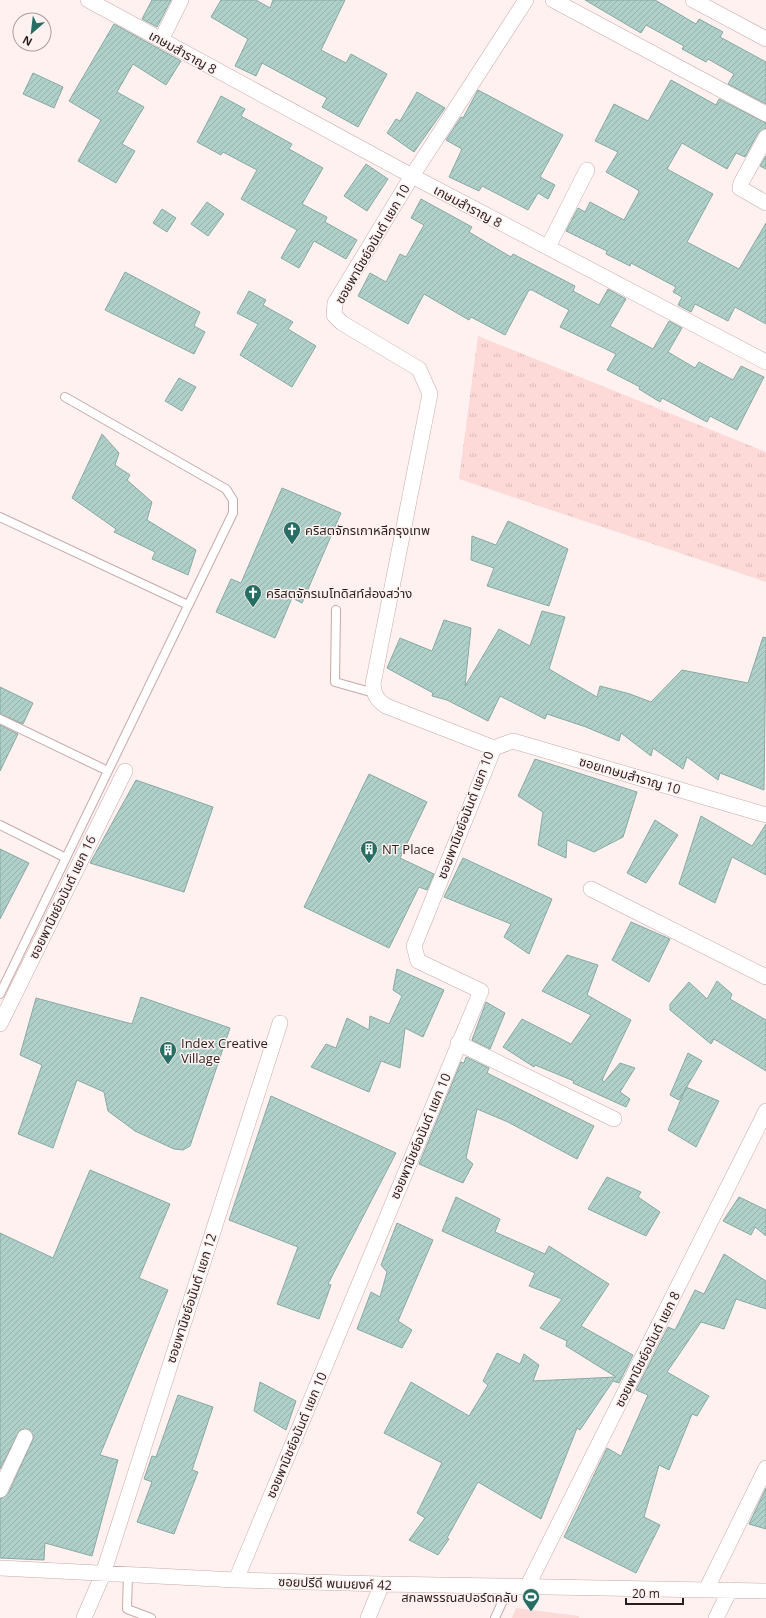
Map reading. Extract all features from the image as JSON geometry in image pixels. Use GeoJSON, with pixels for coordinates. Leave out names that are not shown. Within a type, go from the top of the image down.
{"type":"FeatureCollection","features":[{"type":"Feature","properties":{"kind":"street","name":"เกษมสำราญ 8"},"geometry":{"type":"LineString","coordinates":[[88,0],[412,176],[766,362]]}},
{"type":"Feature","properties":{"kind":"street"},"geometry":{"type":"LineString","coordinates":[[161,40],[181,0]]}},
{"type":"Feature","properties":{"kind":"street","name":"ซอยพานิชย์อนันต์ แยก 10"},"geometry":{"type":"LineString","coordinates":[[236,1580],[481,991],[418,961],[414,946],[494,748],[386,706],[374,693],[373,684],[430,394],[419,369],[342,323],[334,315],[335,303],[412,176],[526,0]]}},
{"type":"Feature","properties":{"kind":"street"},"geometry":{"type":"LineString","coordinates":[[553,0],[766,114]]}},
{"type":"Feature","properties":{"kind":"street"},"geometry":{"type":"LineString","coordinates":[[693,0],[766,39]]}},
{"type":"Feature","properties":{"kind":"street"},"geometry":{"type":"LineString","coordinates":[[766,137],[741,183],[740,188],[766,203]]}},
{"type":"Feature","properties":{"kind":"street"},"geometry":{"type":"LineString","coordinates":[[548,247],[587,170]]}},
{"type":"Feature","properties":{"kind":"street","name":"ซอยเกษมสำราญ 10"},"geometry":{"type":"LineString","coordinates":[[494,748],[513,741],[766,815]]}},
{"type":"Feature","properties":{"kind":"street","name":"ซอยพานิชย์อนันต์ แยก 16"},"geometry":{"type":"LineString","coordinates":[[0,1024],[125,771]]}},
{"type":"Feature","properties":{"kind":"street"},"geometry":{"type":"LineString","coordinates":[[591,889],[766,978]]}},
{"type":"Feature","properties":{"kind":"street","name":"ซอยพานิชย์อนันต์ แยก 12"},"geometry":{"type":"LineString","coordinates":[[84,1618],[103,1574],[280,1023]]}},
{"type":"Feature","properties":{"kind":"street"},"geometry":{"type":"LineString","coordinates":[[458,1044],[614,1119]]}},
{"type":"Feature","properties":{"kind":"street","name":"ซอยพานิชย์อนันต์ แยก 8"},"geometry":{"type":"LineString","coordinates":[[527,1587],[766,1111]]}},
{"type":"Feature","properties":{"kind":"street"},"geometry":{"type":"LineString","coordinates":[[0,1490],[25,1438]]}},
{"type":"Feature","properties":{"kind":"street"},"geometry":{"type":"LineString","coordinates":[[706,1590],[766,1468]]}},
{"type":"Feature","properties":{"kind":"street","name":"ซอยปรีดี พนมยงค์ 42"},"geometry":{"type":"LineString","coordinates":[[0,1568],[236,1580],[766,1591]]}},
{"type":"Feature","properties":{"kind":"street"},"geometry":{"type":"LineString","coordinates":[[368,1618],[382,1584]]}},
{"type":"Feature","properties":{"kind":"street"},"geometry":{"type":"LineString","coordinates":[[716,1618],[730,1590]]}},
{"type":"Feature","properties":{"kind":"lane"},"geometry":{"type":"LineString","coordinates":[[0,994],[233,513],[233,500],[226,489],[65,397]]}},
{"type":"Feature","properties":{"kind":"lane"},"geometry":{"type":"LineString","coordinates":[[0,517],[188,605]]}},
{"type":"Feature","properties":{"kind":"lane"},"geometry":{"type":"LineString","coordinates":[[336,610],[335,682],[374,693]]}},
{"type":"Feature","properties":{"kind":"lane"},"geometry":{"type":"LineString","coordinates":[[0,718],[108,771]]}},
{"type":"Feature","properties":{"kind":"lane"},"geometry":{"type":"LineString","coordinates":[[0,825],[66,858]]}},
{"type":"Feature","properties":{"kind":"lane"},"geometry":{"type":"LineString","coordinates":[[128,1575],[127,1609],[151,1618]]}},
{"type":"Feature","properties":{"kind":"lane"},"geometry":{"type":"LineString","coordinates":[[495,1618],[509,1586]]}},
{"type":"Feature","properties":{"kind":"green space"},"geometry":{"type":"Polygon","coordinates":[[[478,336],[766,452],[766,582],[459,479],[478,336]]]}},
{"type":"Feature","properties":{"kind":"green space","name":"สกลพรรณสปอร์ตคลับ"},"geometry":{"type":"Polygon","coordinates":[[[516,1608],[579,1616],[579,1618],[512,1618],[516,1608]]]}},
{"type":"Feature","properties":{"kind":"building"},"geometry":{"type":"Polygon","coordinates":[[[152,0],[171,0],[157,27],[142,19],[152,0]]]}},
{"type":"Feature","properties":{"kind":"building"},"geometry":{"type":"Polygon","coordinates":[[[221,0],[256,0],[270,8],[273,0],[345,0],[321,50],[346,63],[351,54],[387,74],[358,127],[322,107],[327,98],[262,63],[256,76],[235,66],[248,39],[211,17],[221,0]]]}},
{"type":"Feature","properties":{"kind":"building"},"geometry":{"type":"Polygon","coordinates":[[[585,0],[655,0],[696,24],[699,19],[723,32],[720,37],[766,62],[766,104],[728,84],[734,74],[708,59],[706,62],[682,49],[684,46],[646,25],[641,33],[585,0]]]}},
{"type":"Feature","properties":{"kind":"building"},"geometry":{"type":"Polygon","coordinates":[[[114,24],[181,61],[166,85],[133,64],[117,92],[144,107],[122,144],[135,151],[116,183],[78,161],[101,120],[69,101],[114,24]]]}},
{"type":"Feature","properties":{"kind":"building"},"geometry":{"type":"Polygon","coordinates":[[[33,73],[63,87],[54,108],[23,94],[33,73]]]}},
{"type":"Feature","properties":{"kind":"building"},"geometry":{"type":"Polygon","coordinates":[[[671,80],[716,105],[719,99],[766,123],[766,128],[758,133],[745,157],[736,153],[727,169],[682,143],[667,169],[713,194],[687,242],[739,269],[766,223],[766,324],[735,307],[728,321],[695,304],[691,312],[678,305],[682,297],[673,292],[676,287],[631,263],[630,266],[606,254],[607,251],[566,231],[578,208],[585,212],[590,202],[624,220],[639,192],[606,172],[618,152],[595,141],[614,104],[648,121],[671,80]]]}},
{"type":"Feature","properties":{"kind":"building"},"geometry":{"type":"Polygon","coordinates":[[[478,90],[563,135],[540,177],[555,185],[548,199],[538,193],[528,210],[482,186],[479,191],[449,177],[462,149],[446,140],[461,117],[463,118],[478,90]]]}},
{"type":"Feature","properties":{"kind":"building"},"geometry":{"type":"Polygon","coordinates":[[[417,92],[445,108],[414,152],[387,133],[396,119],[400,121],[417,92]]]}},
{"type":"Feature","properties":{"kind":"building"},"geometry":{"type":"Polygon","coordinates":[[[221,96],[245,109],[241,116],[292,144],[289,149],[323,168],[302,204],[327,217],[325,222],[357,240],[346,259],[314,241],[299,268],[281,258],[297,230],[241,199],[257,170],[223,152],[221,155],[197,142],[221,96]]]}},
{"type":"Feature","properties":{"kind":"building"},"geometry":{"type":"Polygon","coordinates":[[[766,156],[766,169],[760,166],[766,156]]]}},
{"type":"Feature","properties":{"kind":"building"},"geometry":{"type":"Polygon","coordinates":[[[366,164],[388,179],[367,211],[344,196],[366,164]]]}},
{"type":"Feature","properties":{"kind":"building"},"geometry":{"type":"Polygon","coordinates":[[[421,199],[472,227],[469,232],[511,257],[513,254],[575,286],[573,291],[599,305],[608,289],[626,299],[610,326],[653,349],[669,321],[682,328],[668,352],[695,368],[699,362],[733,380],[741,366],[764,377],[737,430],[710,416],[707,422],[662,398],[660,402],[639,389],[640,387],[607,370],[616,354],[560,327],[569,310],[532,290],[529,290],[505,335],[471,317],[469,320],[424,294],[408,324],[358,296],[370,273],[386,282],[400,254],[406,257],[424,225],[411,218],[421,199]]]}},
{"type":"Feature","properties":{"kind":"building"},"geometry":{"type":"Polygon","coordinates":[[[207,202],[224,214],[208,236],[191,224],[207,202]]]}},
{"type":"Feature","properties":{"kind":"building"},"geometry":{"type":"Polygon","coordinates":[[[162,209],[176,218],[167,232],[153,223],[162,209]]]}},
{"type":"Feature","properties":{"kind":"building"},"geometry":{"type":"Polygon","coordinates":[[[125,272],[200,312],[194,326],[205,332],[194,354],[105,310],[125,272]]]}},
{"type":"Feature","properties":{"kind":"building"},"geometry":{"type":"Polygon","coordinates":[[[249,291],[266,300],[263,305],[293,322],[288,329],[316,346],[292,387],[240,355],[258,324],[237,313],[249,291]]]}},
{"type":"Feature","properties":{"kind":"building"},"geometry":{"type":"Polygon","coordinates":[[[179,378],[196,387],[182,411],[165,401],[179,378]]]}},
{"type":"Feature","properties":{"kind":"building"},"geometry":{"type":"Polygon","coordinates":[[[102,434],[119,453],[115,465],[130,475],[127,480],[152,502],[147,520],[196,550],[188,575],[152,559],[155,552],[114,532],[116,529],[72,498],[102,434]]]}},
{"type":"Feature","properties":{"kind":"building","name":"คริสตจักรเกาหลีกรุงเทพ"},"geometry":{"type":"Polygon","coordinates":[[[282,488],[341,513],[302,603],[292,598],[275,638],[216,612],[231,579],[241,583],[282,488]]]}},
{"type":"Feature","properties":{"kind":"building"},"geometry":{"type":"Polygon","coordinates":[[[508,521],[568,549],[549,606],[487,586],[494,568],[471,560],[472,536],[496,545],[508,521]]]}},
{"type":"Feature","properties":{"kind":"building"},"geometry":{"type":"Polygon","coordinates":[[[542,611],[565,617],[549,669],[597,697],[600,686],[630,694],[651,702],[682,670],[748,683],[763,637],[766,638],[764,790],[720,773],[718,780],[687,757],[683,769],[653,748],[651,756],[621,733],[619,741],[586,727],[547,714],[545,719],[500,696],[488,721],[447,700],[432,696],[433,693],[387,668],[400,638],[432,651],[444,620],[471,628],[465,686],[499,629],[530,646],[542,611]]]}},
{"type":"Feature","properties":{"kind":"building"},"geometry":{"type":"Polygon","coordinates":[[[0,687],[33,703],[23,724],[0,714],[0,687]]]}},
{"type":"Feature","properties":{"kind":"building"},"geometry":{"type":"Polygon","coordinates":[[[0,725],[18,734],[0,771],[0,725]]]}},
{"type":"Feature","properties":{"kind":"building"},"geometry":{"type":"Polygon","coordinates":[[[535,759],[637,792],[623,837],[594,852],[567,840],[566,858],[538,845],[543,812],[518,796],[535,759]]]}},
{"type":"Feature","properties":{"kind":"building","name":"NT Place"},"geometry":{"type":"Polygon","coordinates":[[[369,774],[427,802],[400,858],[434,874],[427,890],[419,887],[389,948],[304,907],[369,774]]]}},
{"type":"Feature","properties":{"kind":"building"},"geometry":{"type":"Polygon","coordinates":[[[136,780],[213,807],[184,892],[90,863],[136,780]]]}},
{"type":"Feature","properties":{"kind":"building"},"geometry":{"type":"Polygon","coordinates":[[[701,816],[752,846],[766,824],[766,875],[732,857],[715,903],[679,884],[701,816]]]}},
{"type":"Feature","properties":{"kind":"building"},"geometry":{"type":"Polygon","coordinates":[[[655,820],[678,835],[646,883],[627,873],[655,820]]]}},
{"type":"Feature","properties":{"kind":"building"},"geometry":{"type":"Polygon","coordinates":[[[0,849],[29,863],[0,919],[0,849]]]}},
{"type":"Feature","properties":{"kind":"building"},"geometry":{"type":"Polygon","coordinates":[[[463,858],[552,899],[529,954],[504,937],[511,924],[444,897],[463,858]]]}},
{"type":"Feature","properties":{"kind":"building"},"geometry":{"type":"Polygon","coordinates":[[[631,922],[670,939],[649,982],[612,960],[631,922]]]}},
{"type":"Feature","properties":{"kind":"building"},"geometry":{"type":"Polygon","coordinates":[[[567,955],[598,965],[587,995],[631,1020],[602,1080],[604,1082],[620,1063],[635,1068],[620,1092],[630,1099],[626,1107],[573,1083],[574,1081],[535,1065],[534,1067],[503,1047],[522,1019],[571,1044],[591,1015],[542,991],[567,955]]]}},
{"type":"Feature","properties":{"kind":"building"},"geometry":{"type":"Polygon","coordinates":[[[397,969],[444,990],[423,1037],[405,1028],[400,1068],[381,1061],[369,1092],[311,1067],[326,1044],[336,1048],[347,1018],[369,1030],[370,1016],[389,1024],[402,996],[393,990],[397,969]]]}},
{"type":"Feature","properties":{"kind":"building"},"geometry":{"type":"Polygon","coordinates":[[[717,981],[732,994],[730,999],[766,1020],[766,1071],[714,1039],[711,1044],[670,1010],[670,1004],[689,982],[707,999],[717,981]]]}},
{"type":"Feature","properties":{"kind":"building"},"geometry":{"type":"Polygon","coordinates":[[[141,997],[230,1028],[190,1146],[183,1150],[174,1149],[135,1131],[108,1111],[104,1092],[77,1080],[53,1148],[18,1134],[42,1065],[20,1055],[36,998],[132,1024],[141,997]]]}},
{"type":"Feature","properties":{"kind":"building"},"geometry":{"type":"Polygon","coordinates":[[[486,1002],[505,1013],[490,1049],[472,1040],[486,1002]]]}},
{"type":"Feature","properties":{"kind":"building"},"geometry":{"type":"Polygon","coordinates":[[[688,1053],[702,1061],[679,1100],[670,1095],[688,1053]]]}},
{"type":"Feature","properties":{"kind":"building"},"geometry":{"type":"Polygon","coordinates":[[[466,1057],[489,1068],[487,1073],[594,1126],[577,1159],[508,1122],[477,1109],[466,1158],[473,1164],[463,1183],[419,1164],[461,1062],[464,1063],[466,1057]]]}},
{"type":"Feature","properties":{"kind":"building"},"geometry":{"type":"Polygon","coordinates":[[[686,1087],[719,1101],[696,1147],[668,1130],[686,1087]]]}},
{"type":"Feature","properties":{"kind":"building"},"geometry":{"type":"Polygon","coordinates":[[[271,1096],[396,1153],[328,1284],[331,1285],[319,1319],[277,1304],[298,1247],[229,1220],[271,1096]]]}},
{"type":"Feature","properties":{"kind":"building"},"geometry":{"type":"Polygon","coordinates":[[[90,1170],[170,1204],[139,1278],[168,1290],[100,1455],[118,1460],[92,1556],[45,1543],[44,1560],[0,1558],[0,1499],[8,1494],[34,1437],[29,1429],[20,1430],[0,1469],[0,1233],[53,1258],[90,1170]]]}},
{"type":"Feature","properties":{"kind":"building"},"geometry":{"type":"Polygon","coordinates":[[[607,1177],[641,1192],[638,1197],[660,1212],[646,1236],[588,1209],[607,1177]]]}},
{"type":"Feature","properties":{"kind":"building"},"geometry":{"type":"Polygon","coordinates":[[[456,1197],[500,1219],[495,1232],[545,1254],[549,1246],[609,1284],[581,1326],[633,1355],[619,1383],[613,1381],[580,1430],[577,1428],[541,1519],[478,1482],[447,1538],[449,1539],[438,1555],[409,1540],[425,1518],[417,1513],[442,1463],[384,1433],[411,1382],[469,1416],[488,1385],[483,1381],[497,1353],[520,1364],[524,1354],[539,1365],[533,1381],[616,1377],[566,1346],[567,1341],[540,1328],[562,1299],[529,1286],[535,1273],[442,1231],[456,1197]]]}},
{"type":"Feature","properties":{"kind":"building"},"geometry":{"type":"Polygon","coordinates":[[[739,1197],[766,1210],[766,1236],[755,1227],[751,1235],[723,1221],[739,1197]]]}},
{"type":"Feature","properties":{"kind":"building"},"geometry":{"type":"Polygon","coordinates":[[[397,1223],[433,1240],[398,1321],[412,1330],[402,1348],[357,1329],[371,1292],[380,1297],[387,1272],[381,1265],[397,1223]]]}},
{"type":"Feature","properties":{"kind":"building"},"geometry":{"type":"Polygon","coordinates":[[[724,1254],[766,1281],[766,1309],[736,1299],[724,1329],[701,1322],[667,1372],[709,1396],[697,1416],[692,1414],[669,1470],[659,1465],[644,1517],[660,1525],[636,1573],[564,1537],[607,1448],[621,1456],[648,1395],[636,1390],[668,1327],[675,1330],[695,1290],[704,1294],[724,1254]]]}},
{"type":"Feature","properties":{"kind":"building"},"geometry":{"type":"Polygon","coordinates":[[[260,1382],[296,1401],[286,1430],[254,1411],[260,1382]]]}},
{"type":"Feature","properties":{"kind":"building"},"geometry":{"type":"Polygon","coordinates":[[[178,1395],[213,1407],[192,1470],[198,1472],[174,1534],[137,1522],[152,1482],[144,1479],[152,1456],[156,1457],[178,1395]]]}},
{"type":"Feature","properties":{"kind":"building"},"geometry":{"type":"Polygon","coordinates":[[[766,1488],[766,1529],[749,1524],[766,1488]]]}},
{"type":"Feature","properties":{"kind":"place","name":"คริสตจักรเกาหลีกรุงเทพ"},"geometry":{"type":"Point","coordinates":[292,545]}},
{"type":"Feature","properties":{"kind":"place","name":"คริสตจักรเมโทดิสท์ส่องสว่าง"},"geometry":{"type":"Point","coordinates":[253,608]}},
{"type":"Feature","properties":{"kind":"place","name":"NT Place"},"geometry":{"type":"Point","coordinates":[369,864]}},
{"type":"Feature","properties":{"kind":"place","name":"Index Creative Village"},"geometry":{"type":"Point","coordinates":[168,1065]}},
{"type":"Feature","properties":{"kind":"place","name":"สกลพรรณสปอร์ตคลับ"},"geometry":{"type":"Point","coordinates":[531,1612]}}]}
